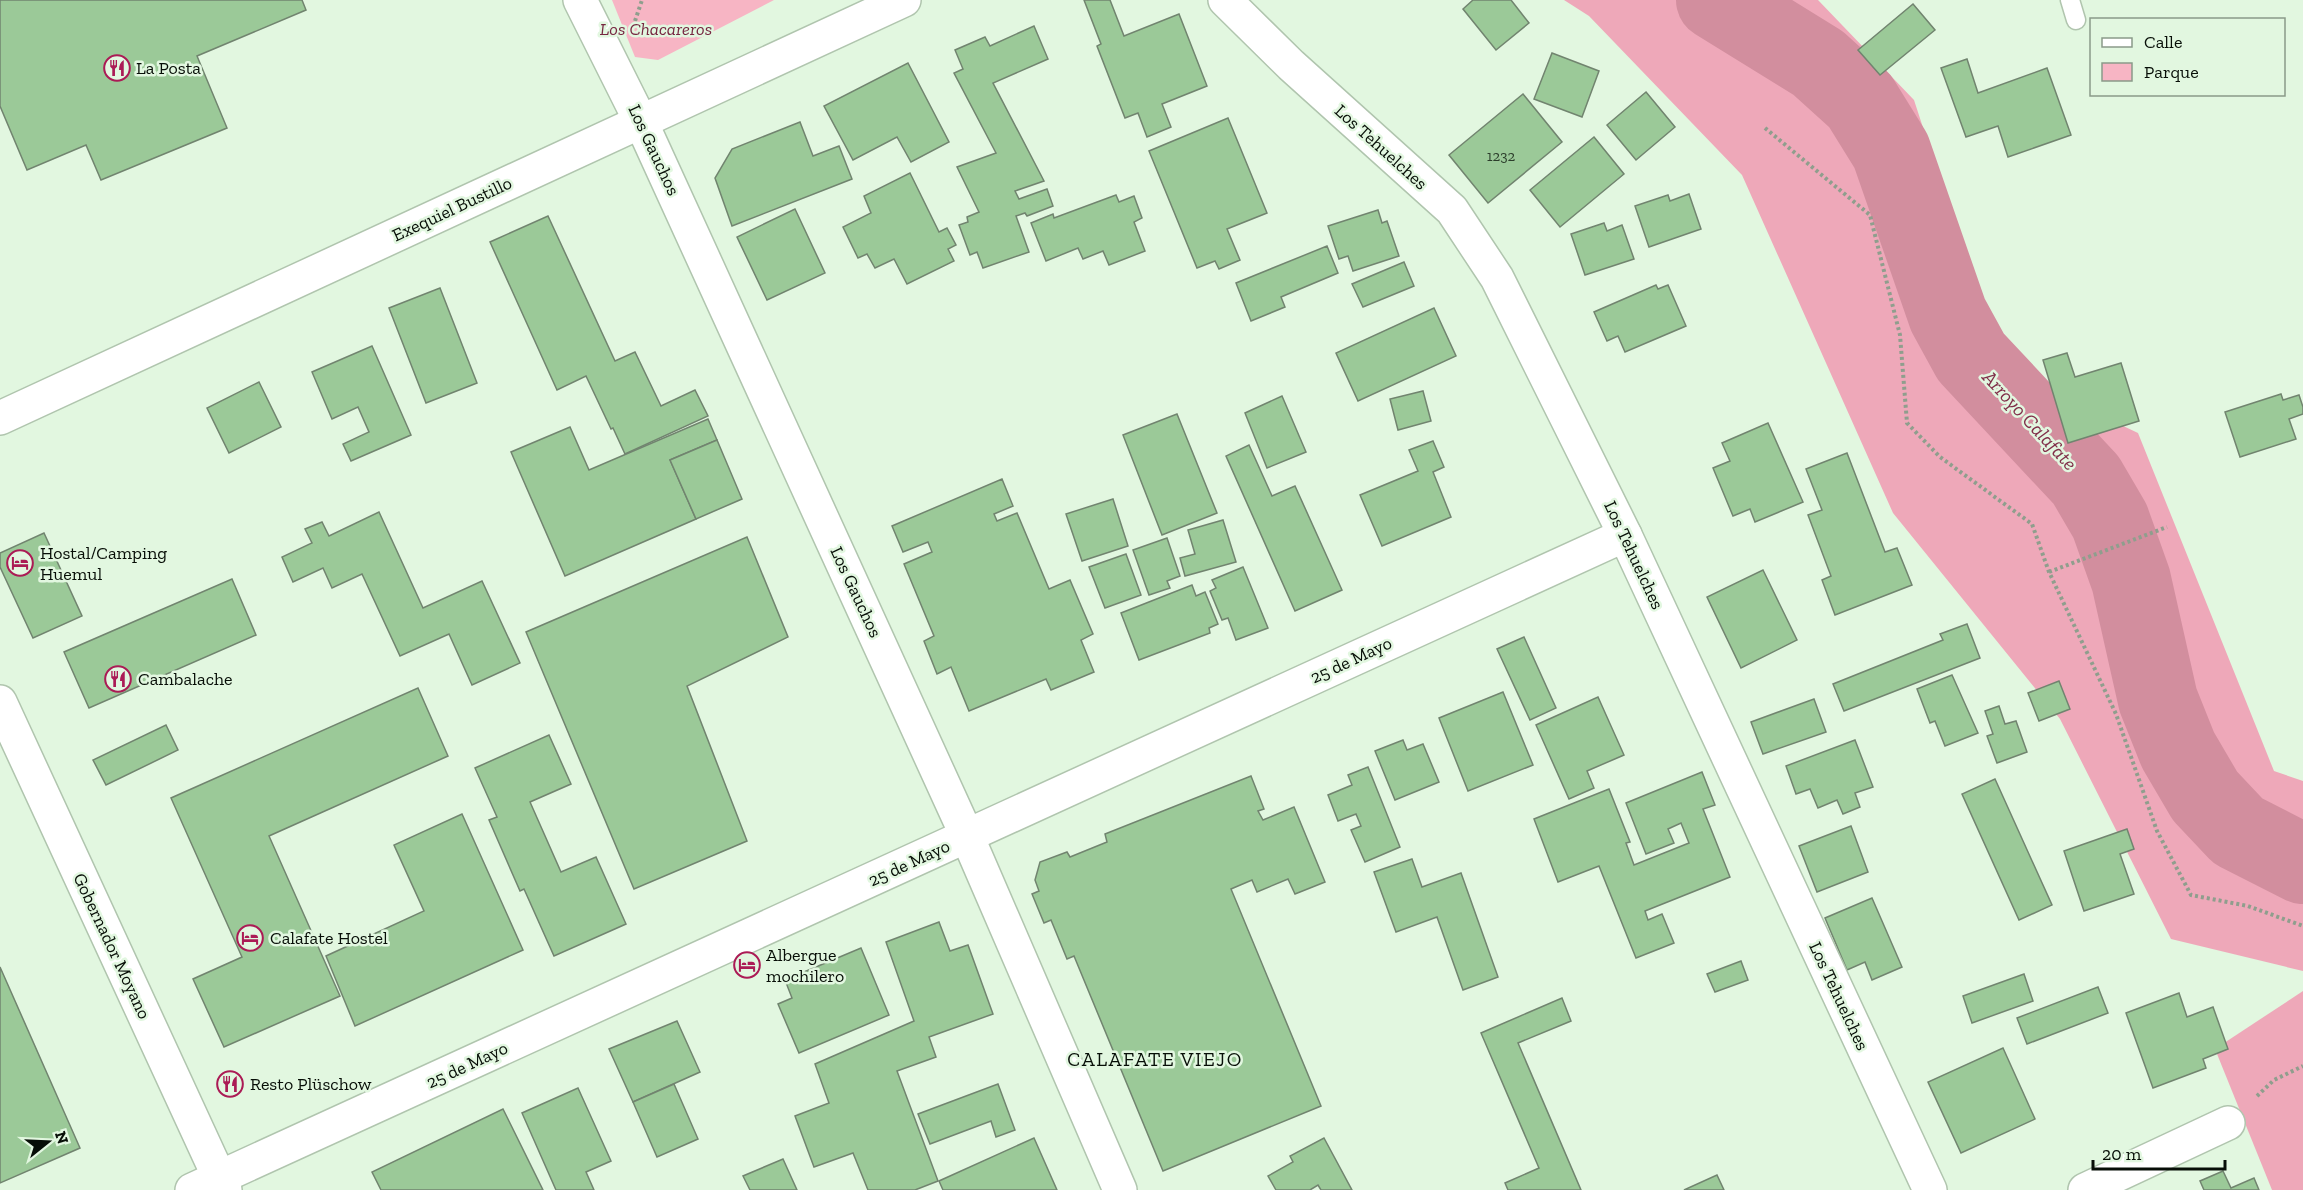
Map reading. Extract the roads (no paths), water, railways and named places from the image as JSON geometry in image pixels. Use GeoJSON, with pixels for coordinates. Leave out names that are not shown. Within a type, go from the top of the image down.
{"type":"FeatureCollection","features":[{"type":"Feature","properties":{"kind":"street","name":"Los Gauchos"},"geometry":{"type":"LineString","coordinates":[[580,0],[641,122],[967,836],[1120,1190]]}},
{"type":"Feature","properties":{"kind":"street","name":"Exequiel Bustillo"},"geometry":{"type":"LineString","coordinates":[[0,418],[904,0]]}},
{"type":"Feature","properties":{"kind":"street","name":"Los Tehuelches"},"geometry":{"type":"LineString","coordinates":[[1225,0],[1291,65],[1452,210],[1497,278],[1625,535],[1930,1190]]}},
{"type":"Feature","properties":{"kind":"street","name":"25 de Mayo"},"geometry":{"type":"LineString","coordinates":[[212,1186],[967,836],[1625,535]]}},
{"type":"Feature","properties":{"kind":"street","name":"Gobernador Moyano"},"geometry":{"type":"LineString","coordinates":[[0,702],[212,1186]]}},
{"type":"Feature","properties":{"kind":"street"},"geometry":{"type":"LineString","coordinates":[[2085,1190],[2228,1123]]}},
{"type":"Feature","properties":{"kind":"lane"},"geometry":{"type":"LineString","coordinates":[[2070,0],[2076,20]]}},
{"type":"Feature","properties":{"kind":"waterway","name":"Arroyo Calafate"},"geometry":{"type":"LineString","coordinates":[[1716,0],[1818,63],[1860,101],[1891,151],[1948,315],[1971,357],[2086,480],[2110,521],[2131,580],[2158,700],[2178,750],[2205,796],[2238,831],[2303,864]]}},
{"type":"Feature","properties":{"kind":"place","name":"La Posta"},"geometry":{"type":"Point","coordinates":[117,68]}},
{"type":"Feature","properties":{"kind":"place","name":"Hostal/Camping Huemul"},"geometry":{"type":"Point","coordinates":[20,563]}},
{"type":"Feature","properties":{"kind":"place","name":"Cambalache"},"geometry":{"type":"Point","coordinates":[118,679]}},
{"type":"Feature","properties":{"kind":"place","name":"Calafate Hostel"},"geometry":{"type":"Point","coordinates":[250,938]}},
{"type":"Feature","properties":{"kind":"place","name":"Albergue mochilero"},"geometry":{"type":"Point","coordinates":[747,965]}},
{"type":"Feature","properties":{"kind":"place","name":"Resto Plüschow"},"geometry":{"type":"Point","coordinates":[230,1084]}},
{"type":"Feature","properties":{"kind":"district","name":"CALAFATE VIEJO"},"geometry":{"type":"Point","coordinates":[1155,1059]}},
{"type":"Feature","properties":{"kind":"park label","name":"Los Chacareros"},"geometry":{"type":"Point","coordinates":[656,29]}}]}
